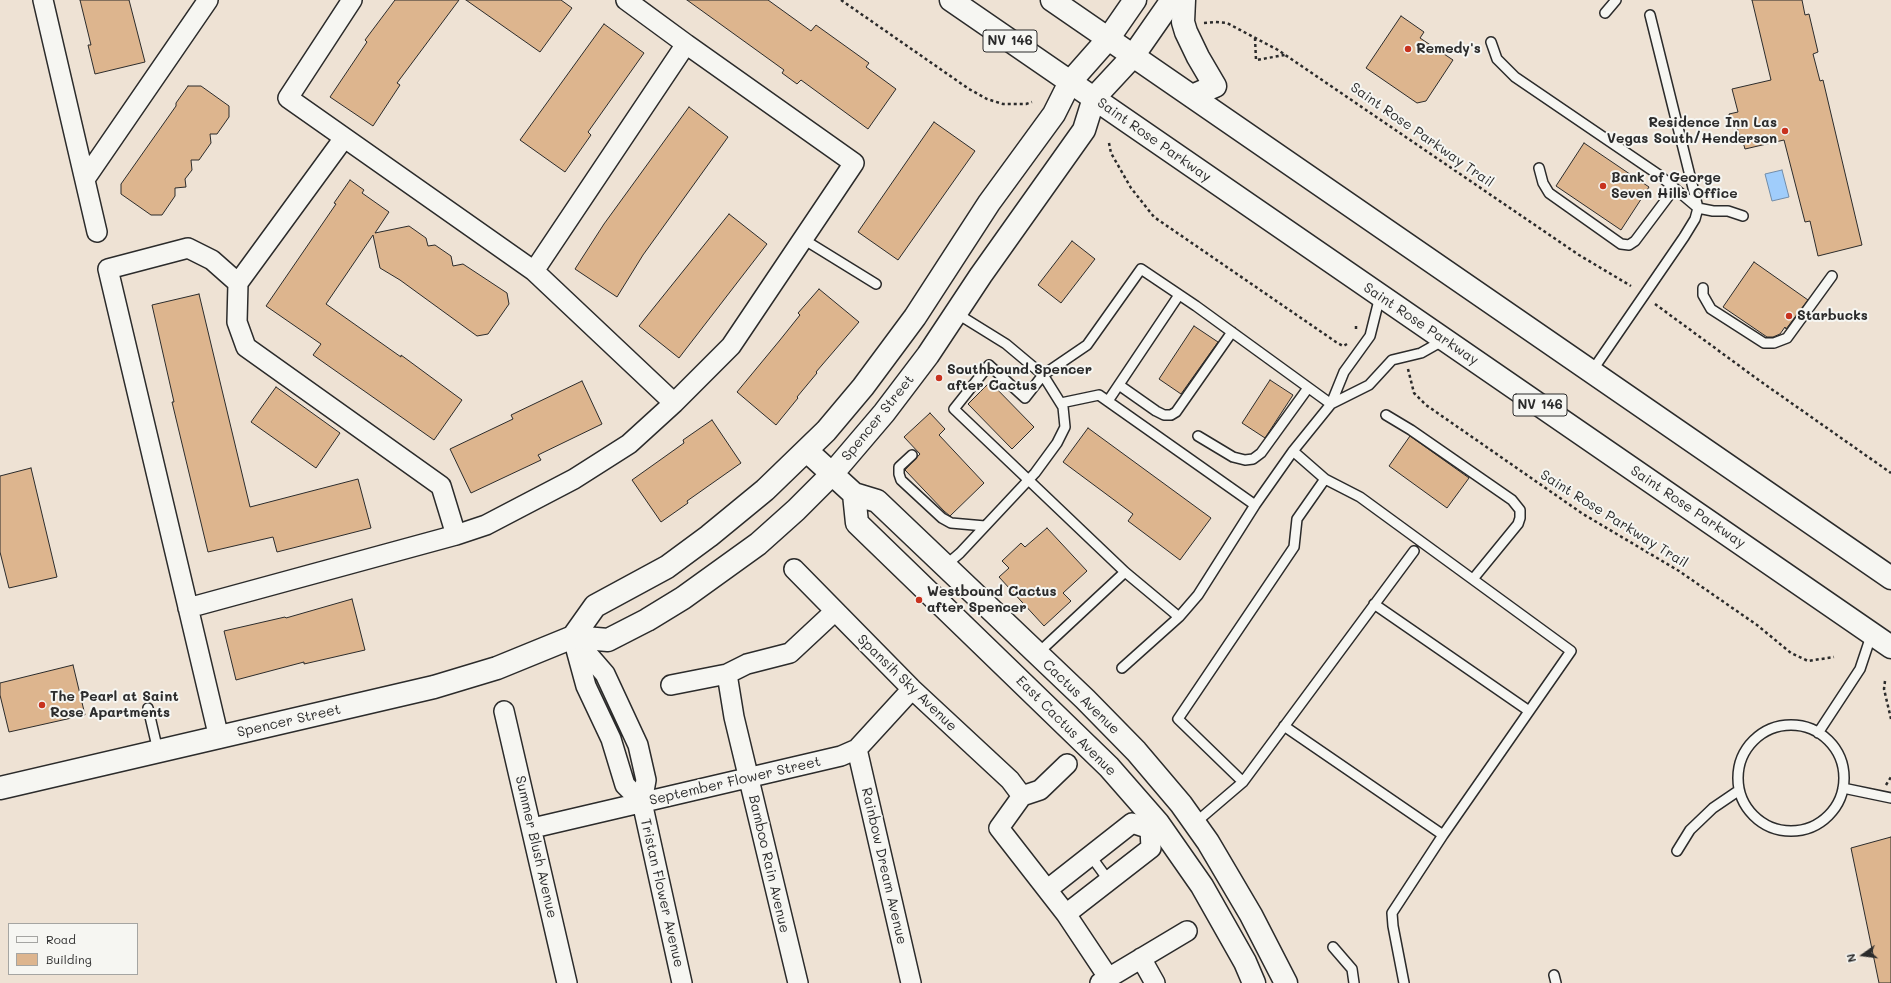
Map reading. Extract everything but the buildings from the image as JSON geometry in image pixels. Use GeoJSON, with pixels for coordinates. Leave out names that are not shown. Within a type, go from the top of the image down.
{"type":"FeatureCollection","features":[{"type":"Feature","properties":{"kind":"main road","name":"Saint Rose Parkway"},"geometry":{"type":"LineString","coordinates":[[951,0],[1891,647]]}},
{"type":"Feature","properties":{"kind":"main road"},"geometry":{"type":"LineString","coordinates":[[1052,0],[1891,578]]}},
{"type":"Feature","properties":{"kind":"main road","name":"Spencer Street"},"geometry":{"type":"LineString","coordinates":[[0,788],[219,738],[434,686],[497,668],[573,637],[608,640],[647,620],[682,598],[758,544],[820,463],[863,387],[915,317],[989,203],[1054,114],[1070,82],[1108,39],[1135,0]]}},
{"type":"Feature","properties":{"kind":"main road"},"geometry":{"type":"LineString","coordinates":[[1094,98],[1133,56],[1172,0]]}},
{"type":"Feature","properties":{"kind":"main road"},"geometry":{"type":"LineString","coordinates":[[1184,0],[1183,22],[1186,32],[1198,57],[1215,86],[1192,96]]}},
{"type":"Feature","properties":{"kind":"main road","name":"Spencer Street"},"geometry":{"type":"LineString","coordinates":[[573,637],[595,606],[667,566],[709,536],[765,490],[820,463],[905,386],[981,275],[1084,130],[1094,98]]}},
{"type":"Feature","properties":{"kind":"main road","name":"Cactus Avenue"},"geometry":{"type":"LineString","coordinates":[[820,463],[854,494],[876,501],[1106,720],[1166,786],[1195,824],[1240,896],[1286,983]]}},
{"type":"Feature","properties":{"kind":"main road","name":"East Cactus Avenue"},"geometry":{"type":"LineString","coordinates":[[854,494],[857,523],[1109,767],[1202,886],[1245,962],[1254,983]]}},
{"type":"Feature","properties":{"kind":"main road"},"geometry":{"type":"LineString","coordinates":[[947,610],[954,610],[970,618],[1012,654],[1021,659],[1028,659],[1037,654]]}},
{"type":"Feature","properties":{"kind":"main road"},"geometry":{"type":"LineString","coordinates":[[1106,720],[1113,742],[1154,797],[1157,806],[1154,826],[1172,824],[1179,829],[1218,882],[1230,892],[1240,896]]}},
{"type":"Feature","properties":{"kind":"main road"},"geometry":{"type":"LineString","coordinates":[[1245,962],[1254,965],[1263,973],[1269,983]]}},
{"type":"Feature","properties":{"kind":"street"},"geometry":{"type":"LineString","coordinates":[[43,0],[97,232]]}},
{"type":"Feature","properties":{"kind":"street"},"geometry":{"type":"LineString","coordinates":[[85,179],[208,0]]}},
{"type":"Feature","properties":{"kind":"street"},"geometry":{"type":"LineString","coordinates":[[352,0],[288,98],[534,271],[674,403]]}},
{"type":"Feature","properties":{"kind":"street"},"geometry":{"type":"LineString","coordinates":[[188,608],[456,535],[486,525],[574,479],[629,444],[674,403],[731,346],[854,163],[626,0]]}},
{"type":"Feature","properties":{"kind":"street"},"geometry":{"type":"LineString","coordinates":[[534,271],[686,44]]}},
{"type":"Feature","properties":{"kind":"street"},"geometry":{"type":"LineString","coordinates":[[344,138],[238,283],[237,322],[246,347],[441,486],[456,535]]}},
{"type":"Feature","properties":{"kind":"street"},"geometry":{"type":"LineString","coordinates":[[219,738],[108,269],[188,248],[212,260],[238,283]]}},
{"type":"Feature","properties":{"kind":"street","name":"Spansih Sky Avenue"},"geometry":{"type":"LineString","coordinates":[[794,569],[823,596],[834,612],[912,689],[1010,780],[1022,796]]}},
{"type":"Feature","properties":{"kind":"street"},"geometry":{"type":"LineString","coordinates":[[671,685],[727,674],[747,664],[790,654],[834,612]]}},
{"type":"Feature","properties":{"kind":"street","name":"Tristan Flower Avenue"},"geometry":{"type":"LineString","coordinates":[[573,637],[586,686],[617,726],[616,752],[625,785],[642,802],[682,983]]}},
{"type":"Feature","properties":{"kind":"street","name":"Bamboo Rain Avenue"},"geometry":{"type":"LineString","coordinates":[[727,674],[734,717],[798,983]]}},
{"type":"Feature","properties":{"kind":"street","name":"September Flower Street"},"geometry":{"type":"LineString","coordinates":[[533,828],[835,757],[857,749],[912,689]]}},
{"type":"Feature","properties":{"kind":"street","name":"Summer Blush Avenue"},"geometry":{"type":"LineString","coordinates":[[504,711],[533,828],[567,983]]}},
{"type":"Feature","properties":{"kind":"street","name":"Rainbow Dream Avenue"},"geometry":{"type":"LineString","coordinates":[[857,749],[911,983]]}},
{"type":"Feature","properties":{"kind":"street"},"geometry":{"type":"LineString","coordinates":[[1067,764],[1040,790],[1022,796],[999,828],[1066,914],[1104,980],[1187,931]]}},
{"type":"Feature","properties":{"kind":"street"},"geometry":{"type":"LineString","coordinates":[[1048,889],[1132,823],[1154,826],[1151,848],[1066,914]]}},
{"type":"Feature","properties":{"kind":"street"},"geometry":{"type":"LineString","coordinates":[[1141,958],[1155,983]]}},
{"type":"Feature","properties":{"kind":"lane"},"geometry":{"type":"LineString","coordinates":[[1605,13],[1616,0]]}},
{"type":"Feature","properties":{"kind":"lane"},"geometry":{"type":"LineString","coordinates":[[1592,371],[1684,237],[1695,219],[1698,208],[1650,15]]}},
{"type":"Feature","properties":{"kind":"lane"},"geometry":{"type":"LineString","coordinates":[[1491,42],[1497,59],[1515,77],[1659,175],[1698,208],[1713,211],[1728,211],[1743,216]]}},
{"type":"Feature","properties":{"kind":"lane"},"geometry":{"type":"LineString","coordinates":[[1539,168],[1543,183],[1549,192],[1621,244],[1629,245],[1635,241],[1674,189]]}},
{"type":"Feature","properties":{"kind":"lane"},"geometry":{"type":"LineString","coordinates":[[803,239],[876,284]]}},
{"type":"Feature","properties":{"kind":"lane"},"geometry":{"type":"LineString","coordinates":[[1179,617],[1124,572],[1029,479],[954,409],[989,365],[1025,398],[1044,375],[1087,345],[1141,269],[1179,294],[1331,404]]}},
{"type":"Feature","properties":{"kind":"lane"},"geometry":{"type":"LineString","coordinates":[[1703,288],[1703,295],[1706,303],[1711,309],[1764,343],[1774,343],[1780,342],[1787,338],[1832,276]]}},
{"type":"Feature","properties":{"kind":"lane"},"geometry":{"type":"LineString","coordinates":[[1108,401],[1179,294]]}},
{"type":"Feature","properties":{"kind":"lane"},"geometry":{"type":"LineString","coordinates":[[1122,668],[1179,617],[1198,595],[1293,451],[1331,404],[1344,372],[1370,336],[1380,296]]}},
{"type":"Feature","properties":{"kind":"lane"},"geometry":{"type":"LineString","coordinates":[[945,566],[1029,479],[1057,443],[1064,427],[1063,407],[1044,375],[1006,344],[956,313]]}},
{"type":"Feature","properties":{"kind":"lane"},"geometry":{"type":"LineString","coordinates":[[1119,385],[1164,415],[1171,415],[1176,412],[1232,332]]}},
{"type":"Feature","properties":{"kind":"lane"},"geometry":{"type":"LineString","coordinates":[[1331,404],[1369,385],[1392,360],[1421,353],[1444,340]]}},
{"type":"Feature","properties":{"kind":"lane"},"geometry":{"type":"LineString","coordinates":[[1198,436],[1233,457],[1245,460],[1253,459],[1261,453],[1308,388]]}},
{"type":"Feature","properties":{"kind":"lane"},"geometry":{"type":"LineString","coordinates":[[1061,403],[1099,395],[1256,505]]}},
{"type":"Feature","properties":{"kind":"lane"},"geometry":{"type":"LineString","coordinates":[[1386,415],[1411,430],[1512,500],[1520,510],[1518,524],[1473,579]]}},
{"type":"Feature","properties":{"kind":"lane"},"geometry":{"type":"LineString","coordinates":[[1293,451],[1325,478],[1360,497],[1571,651],[1443,835],[1392,913],[1393,926],[1404,983]]}},
{"type":"Feature","properties":{"kind":"lane"},"geometry":{"type":"LineString","coordinates":[[912,455],[899,467],[901,480],[942,518],[951,523],[985,526]]}},
{"type":"Feature","properties":{"kind":"lane"},"geometry":{"type":"LineString","coordinates":[[1243,782],[1178,719],[1294,547],[1297,518],[1325,478]]}},
{"type":"Feature","properties":{"kind":"lane"},"geometry":{"type":"LineString","coordinates":[[1195,824],[1243,782],[1414,550]]}},
{"type":"Feature","properties":{"kind":"lane"},"geometry":{"type":"LineString","coordinates":[[1037,654],[1124,572]]}},
{"type":"Feature","properties":{"kind":"lane"},"geometry":{"type":"LineString","coordinates":[[1374,604],[1529,712]]}},
{"type":"Feature","properties":{"kind":"lane"},"geometry":{"type":"LineString","coordinates":[[1818,733],[1860,669],[1872,633]]}},
{"type":"Feature","properties":{"kind":"lane"},"geometry":{"type":"LineString","coordinates":[[148,708],[158,751]]}},
{"type":"Feature","properties":{"kind":"lane"},"geometry":{"type":"LineString","coordinates":[[1780,725],[1798,725],[1818,733],[1828,740],[1838,754],[1844,770],[1843,788],[1837,806],[1826,820],[1810,829],[1792,832],[1774,830],[1758,821],[1746,808],[1738,791],[1737,774],[1742,757],[1751,742],[1764,732],[1780,725]]}},
{"type":"Feature","properties":{"kind":"lane"},"geometry":{"type":"LineString","coordinates":[[1284,726],[1443,835]]}},
{"type":"Feature","properties":{"kind":"lane"},"geometry":{"type":"LineString","coordinates":[[1843,788],[1891,798]]}},
{"type":"Feature","properties":{"kind":"lane"},"geometry":{"type":"LineString","coordinates":[[1677,851],[1690,830],[1713,808],[1738,791]]}},
{"type":"Feature","properties":{"kind":"lane"},"geometry":{"type":"LineString","coordinates":[[1090,855],[1109,881]]}},
{"type":"Feature","properties":{"kind":"lane"},"geometry":{"type":"LineString","coordinates":[[1333,947],[1352,969],[1354,983]]}},
{"type":"Feature","properties":{"kind":"path"},"geometry":{"type":"LineString","coordinates":[[841,0],[969,89],[987,99],[1003,104],[1026,104],[1032,102]]}},
{"type":"Feature","properties":{"kind":"path","name":"Saint Rose Parkway Trail"},"geometry":{"type":"LineString","coordinates":[[1199,25],[1215,22],[1227,23],[1286,55],[1579,255],[1631,286]]}},
{"type":"Feature","properties":{"kind":"path"},"geometry":{"type":"LineString","coordinates":[[1255,38],[1256,60],[1286,55]]}},
{"type":"Feature","properties":{"kind":"path"},"geometry":{"type":"LineString","coordinates":[[1109,143],[1111,154],[1131,188],[1154,218],[1336,342],[1343,346],[1349,344]]}},
{"type":"Feature","properties":{"kind":"path"},"geometry":{"type":"LineString","coordinates":[[1655,304],[1760,381],[1891,473]]}},
{"type":"Feature","properties":{"kind":"path"},"geometry":{"type":"LineString","coordinates":[[1354,338],[1356,326]]}},
{"type":"Feature","properties":{"kind":"path","name":"Saint Rose Parkway Trail"},"geometry":{"type":"LineString","coordinates":[[1407,364],[1414,393],[1426,405],[1583,514],[1678,571],[1757,625],[1791,653],[1808,661],[1834,657]]}},
{"type":"Feature","properties":{"kind":"path"},"geometry":{"type":"LineString","coordinates":[[1885,681],[1884,689],[1891,719]]}},
{"type":"Feature","properties":{"kind":"path"},"geometry":{"type":"LineString","coordinates":[[1885,786],[1891,777]]}},
{"type":"Feature","properties":{"kind":"water"},"geometry":{"type":"Polygon","coordinates":[[[1782,170],[1789,197],[1772,201],[1765,174],[1782,170]]]}},
{"type":"Feature","properties":{"kind":"place","name":"Remedy's"},"geometry":{"type":"Point","coordinates":[1408,49]}},
{"type":"Feature","properties":{"kind":"place","name":"Residence Inn Las Vegas South/Henderson"},"geometry":{"type":"Point","coordinates":[1785,131]}},
{"type":"Feature","properties":{"kind":"place","name":"Bank of George Seven Hills Office"},"geometry":{"type":"Point","coordinates":[1603,186]}},
{"type":"Feature","properties":{"kind":"place","name":"Starbucks"},"geometry":{"type":"Point","coordinates":[1789,316]}},
{"type":"Feature","properties":{"kind":"place","name":"Southbound Spencer after Cactus"},"geometry":{"type":"Point","coordinates":[939,378]}},
{"type":"Feature","properties":{"kind":"place","name":"Westbound Cactus after Spencer"},"geometry":{"type":"Point","coordinates":[919,600]}},
{"type":"Feature","properties":{"kind":"place","name":"The Pearl at Saint Rose Apartments"},"geometry":{"type":"Point","coordinates":[42,705]}}]}
